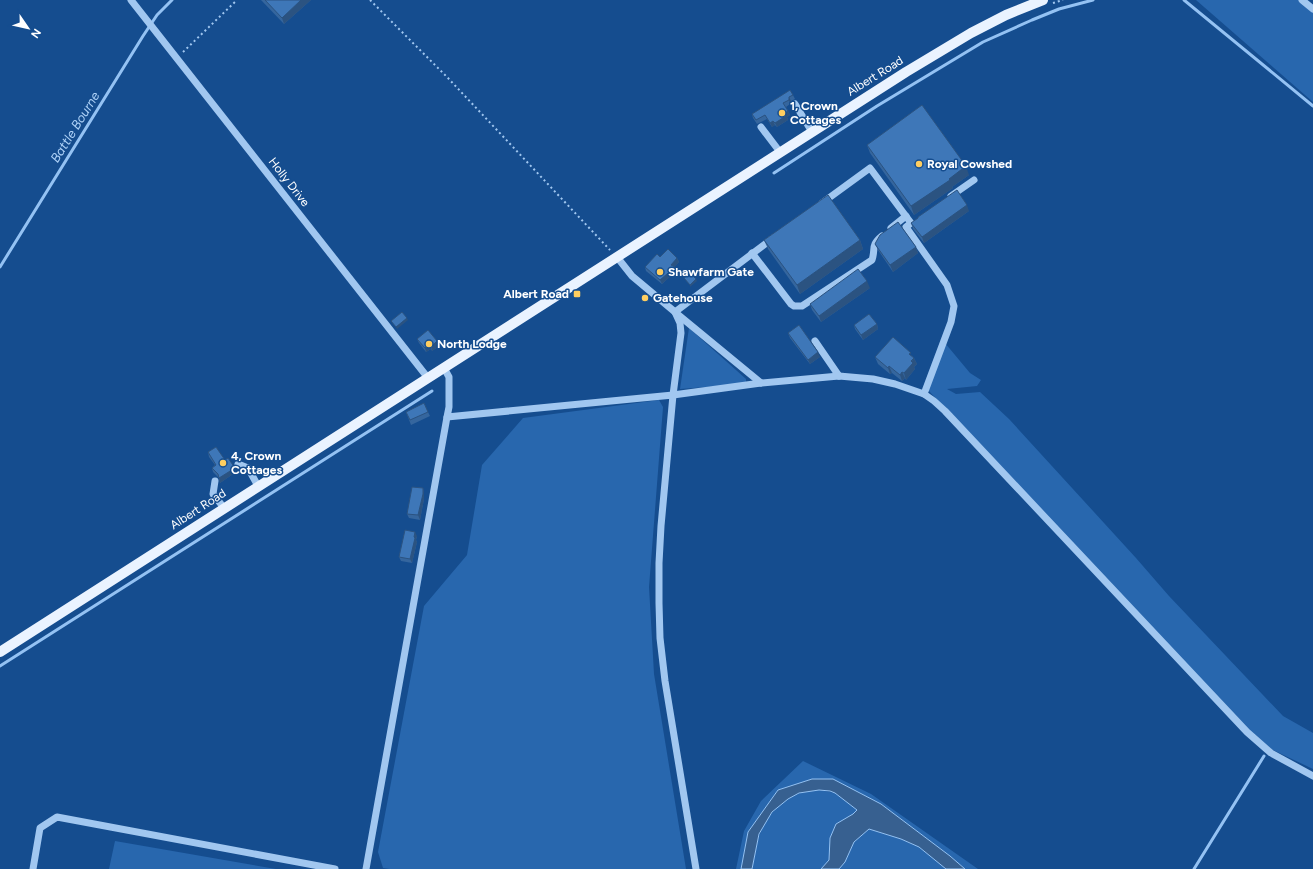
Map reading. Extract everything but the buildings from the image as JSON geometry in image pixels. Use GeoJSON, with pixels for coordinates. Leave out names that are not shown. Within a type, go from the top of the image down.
{"type":"FeatureCollection","features":[{"type":"Feature","properties":{"kind":"main road","name":"Albert Road"},"geometry":{"type":"LineString","coordinates":[[0,652],[906,72],[971,33],[1006,15],[1043,0]]}},
{"type":"Feature","properties":{"kind":"lane","name":"Holly Drive"},"geometry":{"type":"LineString","coordinates":[[131,0],[428,378]]}},
{"type":"Feature","properties":{"kind":"lane"},"geometry":{"type":"LineString","coordinates":[[1302,0],[1313,9]]}},
{"type":"Feature","properties":{"kind":"lane"},"geometry":{"type":"LineString","coordinates":[[795,104],[812,132]]}},
{"type":"Feature","properties":{"kind":"lane"},"geometry":{"type":"LineString","coordinates":[[761,127],[780,152]]}},
{"type":"Feature","properties":{"kind":"lane"},"geometry":{"type":"LineString","coordinates":[[814,208],[870,168],[906,216],[914,221],[906,227],[946,285],[954,306],[950,322],[924,394]]}},
{"type":"Feature","properties":{"kind":"lane"},"geometry":{"type":"LineString","coordinates":[[948,198],[974,180]]}},
{"type":"Feature","properties":{"kind":"lane"},"geometry":{"type":"LineString","coordinates":[[752,252],[791,304],[794,306],[802,306],[872,260],[874,255],[873,247],[877,241],[906,216]]}},
{"type":"Feature","properties":{"kind":"lane"},"geometry":{"type":"LineString","coordinates":[[675,312],[752,252],[777,235]]}},
{"type":"Feature","properties":{"kind":"lane"},"geometry":{"type":"LineString","coordinates":[[617,257],[632,276],[761,383]]}},
{"type":"Feature","properties":{"kind":"lane"},"geometry":{"type":"LineString","coordinates":[[675,312],[680,322],[681,333],[673,395],[659,563],[660,638],[665,681],[696,869]]}},
{"type":"Feature","properties":{"kind":"lane"},"geometry":{"type":"LineString","coordinates":[[815,341],[839,376]]}},
{"type":"Feature","properties":{"kind":"lane"},"geometry":{"type":"LineString","coordinates":[[366,869],[449,407],[449,377],[444,368]]}},
{"type":"Feature","properties":{"kind":"lane"},"geometry":{"type":"LineString","coordinates":[[447,417],[673,395],[761,383],[839,376],[873,379],[895,384],[924,394],[945,411],[1256,741],[1271,753],[1313,776]]}},
{"type":"Feature","properties":{"kind":"lane"},"geometry":{"type":"LineString","coordinates":[[238,464],[248,468],[258,486]]}},
{"type":"Feature","properties":{"kind":"lane"},"geometry":{"type":"LineString","coordinates":[[215,480],[213,494],[224,508]]}},
{"type":"Feature","properties":{"kind":"lane"},"geometry":{"type":"LineString","coordinates":[[33,869],[40,828],[57,817],[335,869]]}},
{"type":"Feature","properties":{"kind":"path"},"geometry":{"type":"LineString","coordinates":[[177,57],[237,0]]}},
{"type":"Feature","properties":{"kind":"path"},"geometry":{"type":"LineString","coordinates":[[370,0],[446,76],[617,257]]}},
{"type":"Feature","properties":{"kind":"shaded area"},"geometry":{"type":"Polygon","coordinates":[[[1196,0],[1299,0],[1313,12],[1313,102],[1196,0]]]}},
{"type":"Feature","properties":{"kind":"shaded area"},"geometry":{"type":"Polygon","coordinates":[[[689,328],[746,379],[746,384],[680,389],[689,328]]]}},
{"type":"Feature","properties":{"kind":"shaded area"},"geometry":{"type":"Polygon","coordinates":[[[945,343],[970,373],[981,380],[977,386],[947,389],[956,394],[980,392],[1009,419],[1169,596],[1283,716],[1313,733],[1313,769],[1273,750],[1254,735],[928,390],[945,343]]]}},
{"type":"Feature","properties":{"kind":"shaded area"},"geometry":{"type":"Polygon","coordinates":[[[659,400],[663,407],[649,587],[654,674],[686,869],[383,868],[378,852],[424,606],[467,555],[482,465],[523,418],[659,400]]]}},
{"type":"Feature","properties":{"kind":"shaded area"},"geometry":{"type":"Polygon","coordinates":[[[803,761],[871,794],[978,869],[965,869],[881,804],[833,779],[812,779],[778,790],[748,832],[741,869],[736,869],[744,831],[761,801],[803,761]]]}},
{"type":"Feature","properties":{"kind":"shaded area"},"geometry":{"type":"Polygon","coordinates":[[[812,779],[833,779],[881,804],[965,869],[946,869],[919,847],[901,839],[869,829],[854,842],[845,862],[839,869],[821,869],[829,860],[830,838],[836,824],[857,810],[835,793],[819,790],[799,793],[788,799],[772,812],[759,834],[752,869],[741,869],[748,832],[778,790],[812,779]]]}},
{"type":"Feature","properties":{"kind":"shaded area"},"geometry":{"type":"Polygon","coordinates":[[[819,790],[835,793],[857,810],[854,814],[836,824],[830,838],[829,860],[821,869],[752,869],[756,846],[764,825],[770,815],[777,807],[798,794],[819,790]]]}},
{"type":"Feature","properties":{"kind":"shaded area"},"geometry":{"type":"Polygon","coordinates":[[[869,829],[901,839],[919,847],[946,869],[839,869],[845,862],[854,842],[869,829]]]}},
{"type":"Feature","properties":{"kind":"shaded area"},"geometry":{"type":"Polygon","coordinates":[[[115,841],[276,869],[109,869],[115,841]]]}},
{"type":"Feature","properties":{"kind":"waterway","name":"Battle Bourne"},"geometry":{"type":"LineString","coordinates":[[0,267],[143,36],[157,15],[172,0]]}},
{"type":"Feature","properties":{"kind":"waterway"},"geometry":{"type":"LineString","coordinates":[[774,173],[877,106],[983,42],[1059,9],[1093,0]]}},
{"type":"Feature","properties":{"kind":"waterway"},"geometry":{"type":"LineString","coordinates":[[1184,0],[1313,106]]}},
{"type":"Feature","properties":{"kind":"waterway"},"geometry":{"type":"LineString","coordinates":[[0,666],[432,391]]}},
{"type":"Feature","properties":{"kind":"waterway"},"geometry":{"type":"LineString","coordinates":[[1194,869],[1264,756]]}},
{"type":"Feature","properties":{"kind":"place","name":"1, Crown Cottages"},"geometry":{"type":"Point","coordinates":[782,113]}},
{"type":"Feature","properties":{"kind":"place","name":"Royal Cowshed"},"geometry":{"type":"Point","coordinates":[919,164]}},
{"type":"Feature","properties":{"kind":"place","name":"Shawfarm Gate"},"geometry":{"type":"Point","coordinates":[660,272]}},
{"type":"Feature","properties":{"kind":"place","name":"Albert Road"},"geometry":{"type":"Point","coordinates":[577,294]}},
{"type":"Feature","properties":{"kind":"place","name":"Gatehouse"},"geometry":{"type":"Point","coordinates":[645,298]}},
{"type":"Feature","properties":{"kind":"place","name":"North Lodge"},"geometry":{"type":"Point","coordinates":[429,344]}},
{"type":"Feature","properties":{"kind":"place","name":"4, Crown Cottages"},"geometry":{"type":"Point","coordinates":[223,463]}}]}
